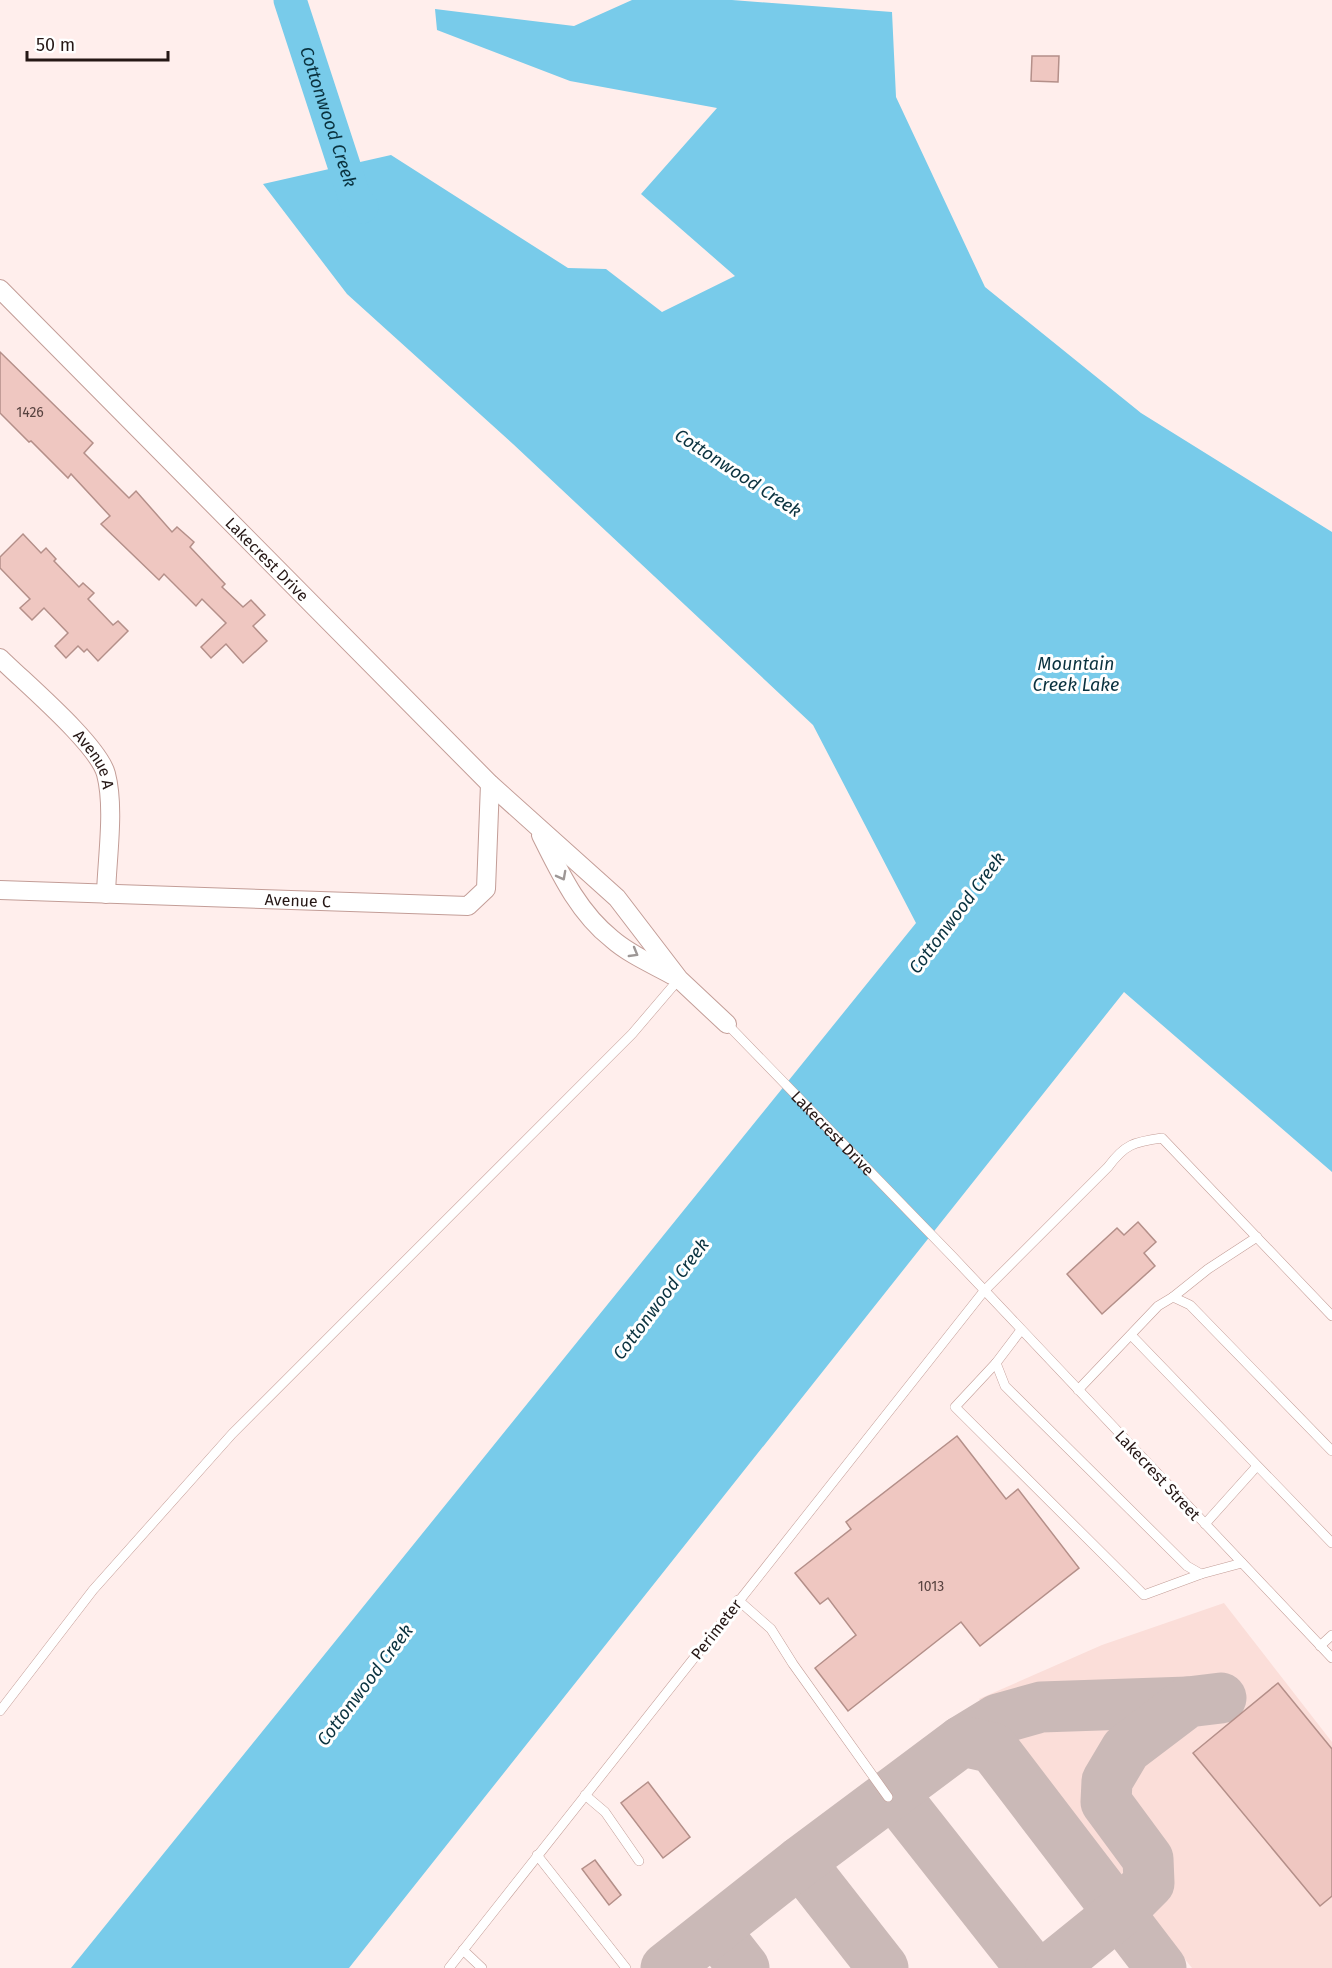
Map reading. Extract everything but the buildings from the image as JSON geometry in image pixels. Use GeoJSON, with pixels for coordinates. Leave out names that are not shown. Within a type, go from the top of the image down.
{"type":"FeatureCollection","features":[{"type":"Feature","properties":{"kind":"street","name":"Lakecrest Drive"},"geometry":{"type":"LineString","coordinates":[[0,289],[490,784],[618,898],[679,979],[727,1024]]}},
{"type":"Feature","properties":{"kind":"street","name":"Avenue A"},"geometry":{"type":"LineString","coordinates":[[0,658],[93,750],[105,771],[110,797],[106,894]]}},
{"type":"Feature","properties":{"kind":"street","name":"Avenue C"},"geometry":{"type":"LineString","coordinates":[[0,890],[468,906],[486,889],[490,784]]}},
{"type":"Feature","properties":{"kind":"street","name":"Lakecrest Drive"},"geometry":{"type":"LineString","coordinates":[[537,826],[564,882],[593,922],[614,941],[679,979]]}},
{"type":"Feature","properties":{"kind":"lane"},"geometry":{"type":"LineString","coordinates":[[0,1712],[93,1590],[232,1434],[632,1034],[679,979]]}},
{"type":"Feature","properties":{"kind":"lane","name":"Lakecrest Drive"},"geometry":{"type":"LineString","coordinates":[[727,1024],[984,1291]]}},
{"type":"Feature","properties":{"kind":"lane","name":"Perimeter"},"geometry":{"type":"LineString","coordinates":[[448,1968],[984,1291],[1108,1167],[1119,1153],[1137,1141],[1162,1138],[1257,1238]]}},
{"type":"Feature","properties":{"kind":"lane"},"geometry":{"type":"LineString","coordinates":[[1078,1390],[1158,1306],[1173,1298],[1208,1269],[1257,1238],[1332,1316]]}},
{"type":"Feature","properties":{"kind":"lane","name":"Lakecrest Street"},"geometry":{"type":"LineString","coordinates":[[984,1291],[1332,1658]]}},
{"type":"Feature","properties":{"kind":"lane"},"geometry":{"type":"LineString","coordinates":[[1173,1298],[1190,1305],[1332,1451]]}},
{"type":"Feature","properties":{"kind":"lane"},"geometry":{"type":"LineString","coordinates":[[1021,1330],[996,1363],[955,1407],[1143,1595],[1201,1574],[1242,1563]]}},
{"type":"Feature","properties":{"kind":"lane"},"geometry":{"type":"LineString","coordinates":[[1131,1335],[1332,1544]]}},
{"type":"Feature","properties":{"kind":"lane"},"geometry":{"type":"LineString","coordinates":[[996,1363],[1005,1386],[1187,1566],[1201,1574]]}},
{"type":"Feature","properties":{"kind":"lane"},"geometry":{"type":"LineString","coordinates":[[1205,1524],[1257,1466]]}},
{"type":"Feature","properties":{"kind":"lane"},"geometry":{"type":"LineString","coordinates":[[738,1600],[771,1629],[793,1664],[888,1797]]}},
{"type":"Feature","properties":{"kind":"lane"},"geometry":{"type":"LineString","coordinates":[[1320,1646],[1332,1635]]}},
{"type":"Feature","properties":{"kind":"lane"},"geometry":{"type":"LineString","coordinates":[[585,1795],[604,1812],[639,1861]]}},
{"type":"Feature","properties":{"kind":"lane"},"geometry":{"type":"LineString","coordinates":[[537,1855],[626,1968]]}},
{"type":"Feature","properties":{"kind":"lane"},"geometry":{"type":"LineString","coordinates":[[463,1950],[482,1968]]}},
{"type":"Feature","properties":{"kind":"shaded area"},"geometry":{"type":"Polygon","coordinates":[[[1224,1603],[1332,1742],[1332,1968],[1192,1968],[979,1699],[1102,1645],[1224,1603]]]}},
{"type":"Feature","properties":{"kind":"water","name":"Mountain Creek Lake"},"geometry":{"type":"Polygon","coordinates":[[[632,0],[732,0],[892,12],[896,97],[985,287],[1141,413],[1332,532],[1332,1172],[1124,992],[349,1968],[71,1968],[916,923],[813,725],[513,444],[347,294],[263,184],[391,155],[568,268],[606,269],[662,312],[735,276],[641,194],[717,108],[570,81],[437,30],[435,9],[574,26],[632,0]]]}},
{"type":"Feature","properties":{"kind":"waterway","name":"Cottonwood Creek"},"geometry":{"type":"LineString","coordinates":[[290,0],[356,202],[362,207]]}},
{"type":"Feature","properties":{"kind":"taxiway"},"geometry":{"type":"LineString","coordinates":[[1051,1968],[1119,1913],[1149,1883],[1148,1859],[1106,1802],[1107,1781],[1126,1749],[1188,1702],[1221,1698]]}},
{"type":"Feature","properties":{"kind":"taxiway"},"geometry":{"type":"LineString","coordinates":[[962,1741],[998,1719],[1041,1707],[1188,1702]]}},
{"type":"Feature","properties":{"kind":"taxiway"},"geometry":{"type":"LineString","coordinates":[[666,1968],[800,1862],[962,1741],[993,1748],[1161,1968]]}},
{"type":"Feature","properties":{"kind":"taxiway"},"geometry":{"type":"LineString","coordinates":[[893,1793],[1031,1968]]}},
{"type":"Feature","properties":{"kind":"taxiway"},"geometry":{"type":"LineString","coordinates":[[800,1862],[883,1968]]}},
{"type":"Feature","properties":{"kind":"taxiway"},"geometry":{"type":"LineString","coordinates":[[715,1931],[744,1968]]}}]}
